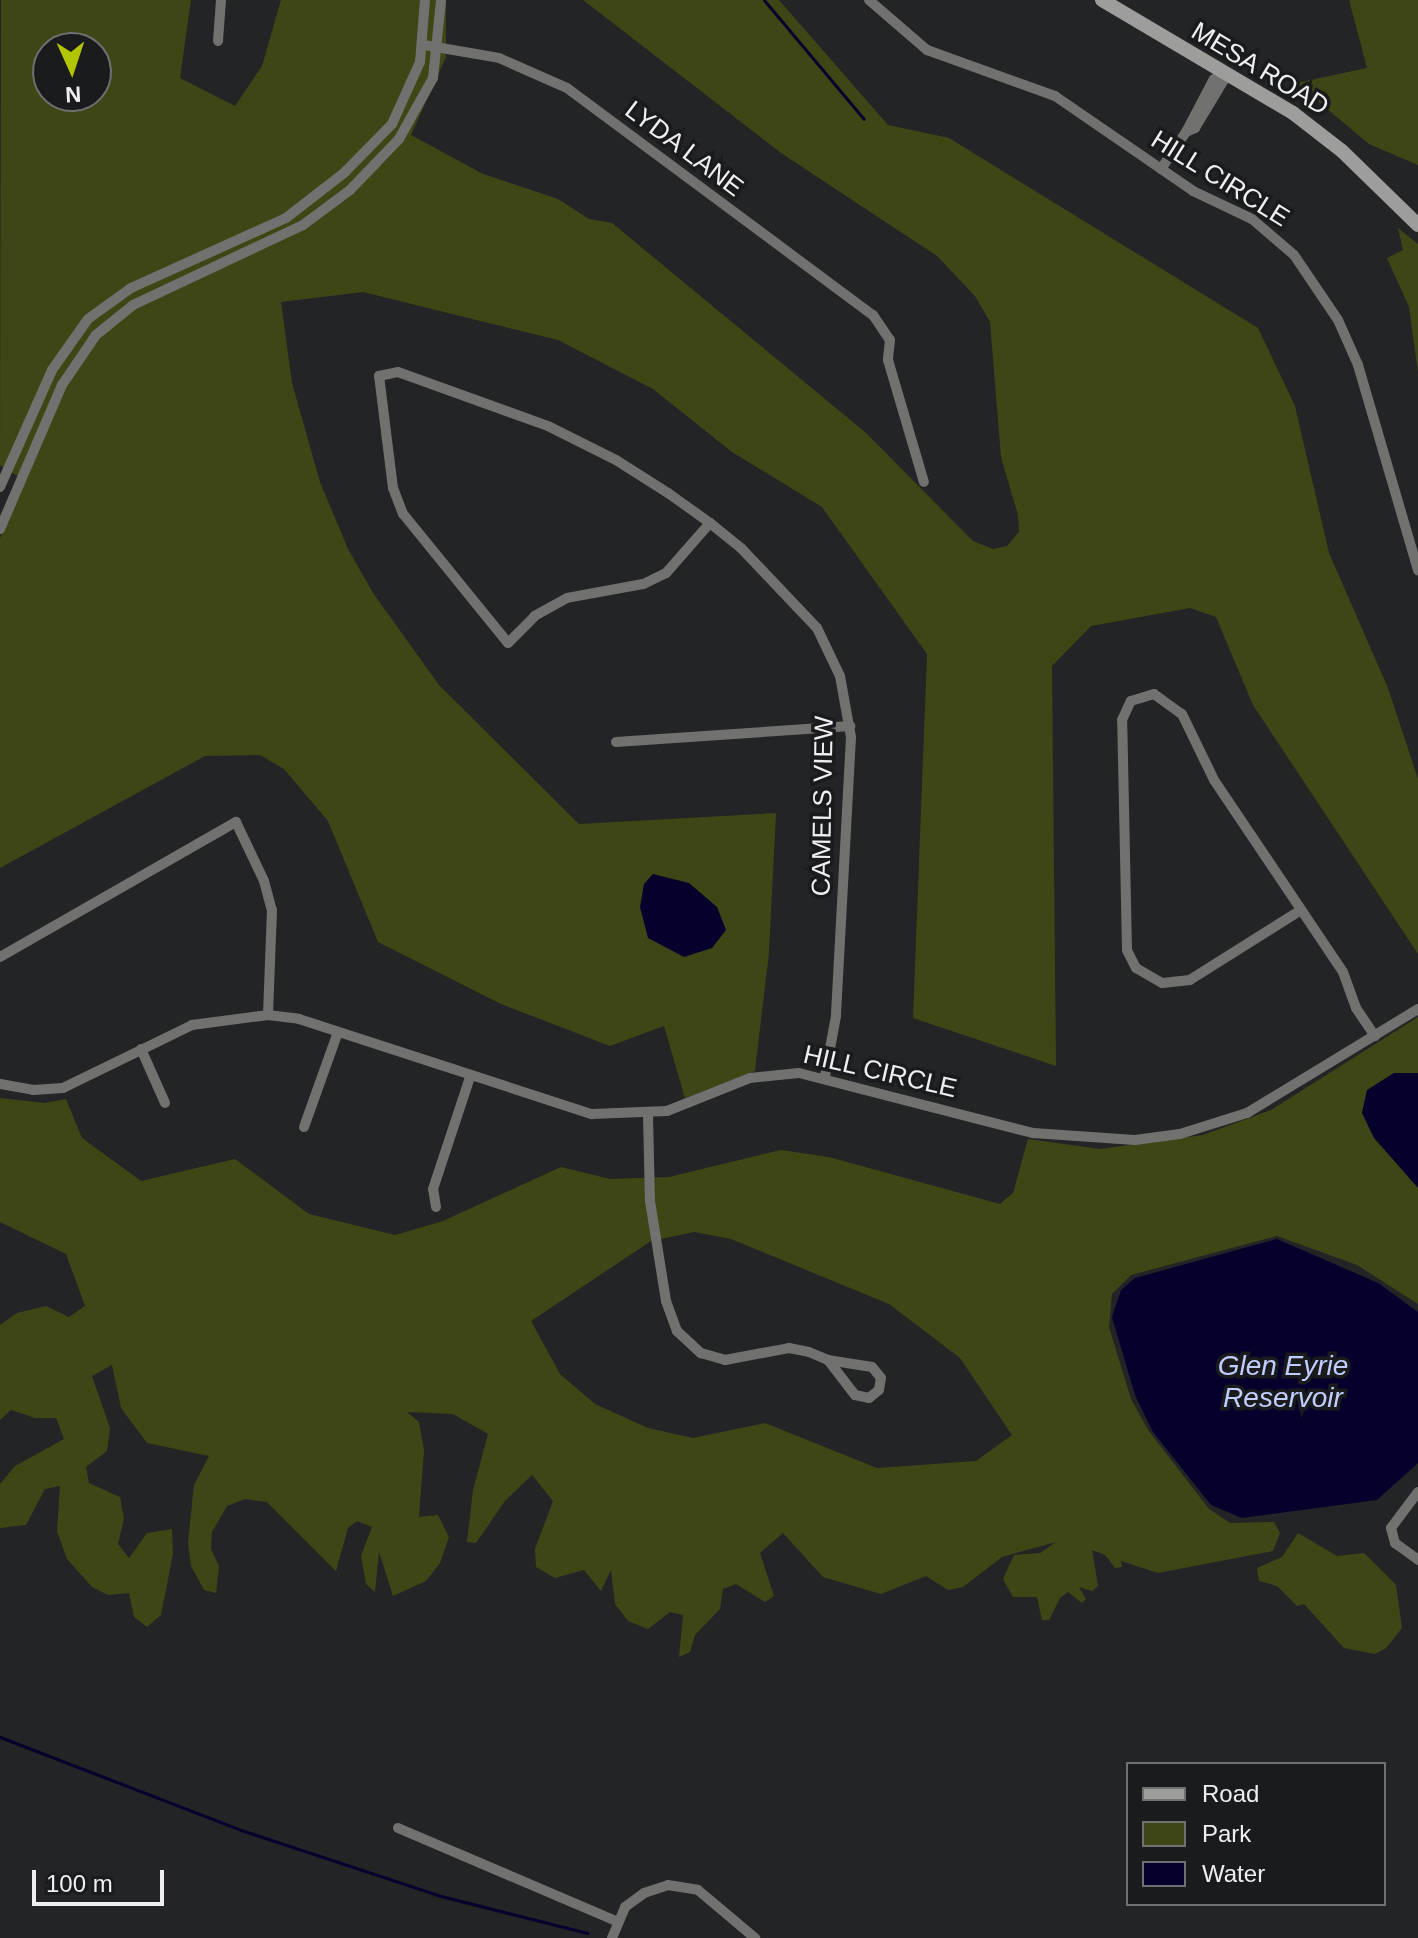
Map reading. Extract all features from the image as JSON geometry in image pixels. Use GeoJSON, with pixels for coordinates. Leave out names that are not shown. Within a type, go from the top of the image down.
{"type":"FeatureCollection","features":[{"type":"Feature","properties":{"kind":"main road","name":"MESA ROAD"},"geometry":{"type":"LineString","coordinates":[[1102,0],[1142,28],[1228,73],[1322,134],[1418,225]]}},
{"type":"Feature","properties":{"kind":"street"},"geometry":{"type":"LineString","coordinates":[[218,41],[221,0]]}},
{"type":"Feature","properties":{"kind":"street"},"geometry":{"type":"LineString","coordinates":[[0,487],[52,370],[88,319],[131,288],[255,235],[325,190],[392,124],[410,93],[424,45],[425,0]]}},
{"type":"Feature","properties":{"kind":"street"},"geometry":{"type":"LineString","coordinates":[[0,529],[62,385],[96,335],[133,305],[269,244],[333,204],[407,128],[433,78],[440,48],[441,0]]}},
{"type":"Feature","properties":{"kind":"street","name":"HILL CIRCLE"},"geometry":{"type":"LineString","coordinates":[[869,0],[927,50],[1040,88],[1161,169],[1268,230],[1294,255],[1325,298],[1365,384],[1399,517],[1418,570]]}},
{"type":"Feature","properties":{"kind":"street","name":"LYDA LANE"},"geometry":{"type":"LineString","coordinates":[[424,45],[499,58],[567,88],[873,315],[890,340],[888,360],[924,482]]}},
{"type":"Feature","properties":{"kind":"street"},"geometry":{"type":"LineString","coordinates":[[1161,169],[1228,73]]}},
{"type":"Feature","properties":{"kind":"street","name":"CAMELS VIEW"},"geometry":{"type":"LineString","coordinates":[[710,523],[666,573],[643,584],[567,598],[535,616],[508,643],[403,514],[393,488],[379,376],[398,372],[548,426],[616,460],[710,523],[762,566],[817,628],[840,676],[850,726],[837,1002],[825,1076]]}},
{"type":"Feature","properties":{"kind":"street"},"geometry":{"type":"LineString","coordinates":[[1301,910],[1190,980],[1162,983],[1136,968],[1127,950],[1122,752],[1122,720],[1131,701],[1154,694],[1182,714],[1214,780],[1343,972],[1356,1008],[1375,1036]]}},
{"type":"Feature","properties":{"kind":"street"},"geometry":{"type":"LineString","coordinates":[[616,742],[850,726]]}},
{"type":"Feature","properties":{"kind":"street"},"geometry":{"type":"LineString","coordinates":[[0,957],[236,822],[264,881],[272,910],[268,1015]]}},
{"type":"Feature","properties":{"kind":"street","name":"HILL CIRCLE"},"geometry":{"type":"LineString","coordinates":[[0,1084],[33,1090],[63,1088],[206,1020],[268,1015],[338,1032],[575,1111],[648,1115],[750,1078],[783,1073],[825,1076],[1033,1133],[1135,1140],[1180,1134],[1247,1113],[1418,1009]]}},
{"type":"Feature","properties":{"kind":"street"},"geometry":{"type":"LineString","coordinates":[[304,1127],[338,1032]]}},
{"type":"Feature","properties":{"kind":"street"},"geometry":{"type":"LineString","coordinates":[[141,1049],[165,1103]]}},
{"type":"Feature","properties":{"kind":"street"},"geometry":{"type":"LineString","coordinates":[[436,1207],[433,1189],[470,1077]]}},
{"type":"Feature","properties":{"kind":"street"},"geometry":{"type":"LineString","coordinates":[[648,1115],[650,1201],[668,1313],[677,1331],[701,1353],[725,1360],[789,1348],[828,1360],[872,1367],[881,1378],[879,1390],[869,1398],[855,1395],[828,1360]]}},
{"type":"Feature","properties":{"kind":"street"},"geometry":{"type":"LineString","coordinates":[[1418,1492],[1391,1528],[1395,1543],[1418,1560]]}},
{"type":"Feature","properties":{"kind":"street"},"geometry":{"type":"LineString","coordinates":[[398,1828],[616,1921]]}},
{"type":"Feature","properties":{"kind":"street"},"geometry":{"type":"LineString","coordinates":[[612,1938],[616,1921],[644,1893],[679,1885],[705,1895],[755,1938]]}},
{"type":"Feature","properties":{"kind":"green space"},"geometry":{"type":"Polygon","coordinates":[[[1,0],[191,0],[180,78],[235,106],[262,66],[281,0],[446,0],[446,57],[411,135],[483,174],[558,199],[589,219],[612,223],[865,432],[973,541],[993,549],[1007,546],[1019,532],[1018,515],[1001,457],[990,322],[975,296],[937,256],[781,153],[583,0],[779,0],[888,125],[949,138],[1258,328],[1295,406],[1329,553],[1388,688],[1418,779],[1418,954],[1253,705],[1216,617],[1190,608],[1091,626],[1052,666],[1056,1066],[913,1018],[927,654],[822,507],[732,452],[653,389],[558,340],[363,292],[281,302],[292,383],[320,482],[348,549],[373,593],[439,685],[579,824],[776,813],[769,952],[755,1071],[685,1098],[664,1026],[610,1046],[501,1004],[378,942],[328,821],[284,769],[260,755],[205,756],[0,868],[0,538],[24,480],[0,465],[1,0]]]}},
{"type":"Feature","properties":{"kind":"green space"},"geometry":{"type":"Polygon","coordinates":[[[1349,0],[1418,0],[1418,165],[1369,144],[1296,83],[1367,68],[1349,0]]]}},
{"type":"Feature","properties":{"kind":"green space"},"geometry":{"type":"Polygon","coordinates":[[[1398,228],[1418,244],[1418,373],[1409,307],[1387,258],[1403,250],[1398,228]]]}},
{"type":"Feature","properties":{"kind":"green space"},"geometry":{"type":"Polygon","coordinates":[[[1418,1017],[1418,1304],[1357,1265],[1277,1236],[1131,1275],[1112,1294],[1109,1327],[1131,1399],[1148,1430],[1209,1509],[1230,1523],[1274,1522],[1280,1533],[1273,1551],[1158,1573],[1121,1561],[1122,1567],[1115,1568],[1105,1555],[1092,1550],[1098,1586],[1092,1591],[1079,1587],[1086,1599],[1082,1603],[1068,1592],[1060,1598],[1049,1620],[1042,1620],[1037,1597],[1013,1597],[1003,1579],[1014,1555],[1040,1553],[1056,1542],[1002,1557],[963,1587],[948,1590],[926,1576],[881,1594],[823,1577],[783,1533],[760,1553],[774,1596],[765,1602],[736,1584],[723,1589],[720,1609],[695,1635],[690,1652],[679,1657],[683,1615],[670,1612],[648,1629],[628,1621],[615,1604],[611,1570],[601,1591],[584,1570],[555,1578],[536,1567],[535,1549],[553,1501],[532,1475],[505,1501],[476,1543],[467,1542],[473,1490],[488,1434],[453,1414],[407,1412],[419,1422],[424,1450],[419,1517],[438,1515],[449,1537],[440,1563],[426,1581],[393,1596],[379,1552],[375,1592],[366,1584],[361,1556],[372,1527],[357,1521],[348,1528],[336,1571],[267,1502],[245,1499],[227,1506],[212,1532],[211,1549],[219,1566],[216,1593],[204,1590],[191,1566],[188,1542],[194,1485],[209,1456],[147,1443],[121,1408],[112,1365],[92,1376],[110,1428],[107,1451],[86,1467],[89,1483],[120,1497],[124,1519],[118,1544],[129,1558],[147,1533],[172,1529],[173,1554],[161,1615],[147,1627],[134,1617],[129,1593],[108,1595],[92,1587],[67,1559],[57,1531],[60,1486],[45,1489],[26,1525],[0,1528],[0,1484],[15,1466],[64,1439],[56,1418],[35,1418],[11,1410],[0,1420],[0,1325],[17,1313],[46,1306],[69,1317],[85,1306],[66,1254],[0,1222],[0,1098],[45,1103],[66,1099],[82,1138],[141,1181],[235,1159],[309,1214],[395,1235],[443,1221],[561,1167],[610,1179],[669,1177],[781,1150],[829,1157],[1000,1204],[1013,1193],[1028,1139],[1100,1149],[1203,1135],[1271,1110],[1418,1017]],[[694,1232],[651,1241],[531,1321],[560,1374],[595,1404],[648,1428],[693,1438],[765,1423],[877,1468],[976,1461],[1012,1435],[960,1358],[889,1304],[731,1239],[694,1232]]]}},
{"type":"Feature","properties":{"kind":"green space"},"geometry":{"type":"Polygon","coordinates":[[[1298,1533],[1337,1556],[1364,1553],[1396,1585],[1402,1628],[1386,1648],[1375,1654],[1344,1648],[1304,1604],[1297,1606],[1277,1586],[1259,1581],[1257,1568],[1282,1557],[1298,1533]]]}},
{"type":"Feature","properties":{"kind":"water"},"geometry":{"type":"Polygon","coordinates":[[[653,874],[689,883],[717,907],[726,930],[712,948],[684,957],[648,938],[640,907],[644,884],[653,874]]]}},
{"type":"Feature","properties":{"kind":"water"},"geometry":{"type":"Polygon","coordinates":[[[1394,1073],[1418,1073],[1418,1188],[1374,1138],[1362,1113],[1367,1090],[1394,1073]]]}},
{"type":"Feature","properties":{"kind":"water","name":"Glen Eyrie Reservoir"},"geometry":{"type":"Polygon","coordinates":[[[1277,1239],[1378,1283],[1418,1312],[1418,1463],[1377,1500],[1242,1518],[1211,1505],[1153,1432],[1135,1395],[1112,1317],[1121,1290],[1135,1278],[1277,1239]]]}},
{"type":"Feature","properties":{"kind":"waterway"},"geometry":{"type":"LineString","coordinates":[[764,0],[864,119]]}},
{"type":"Feature","properties":{"kind":"waterway"},"geometry":{"type":"LineString","coordinates":[[0,1737],[241,1830],[437,1895],[587,1933]]}}]}
